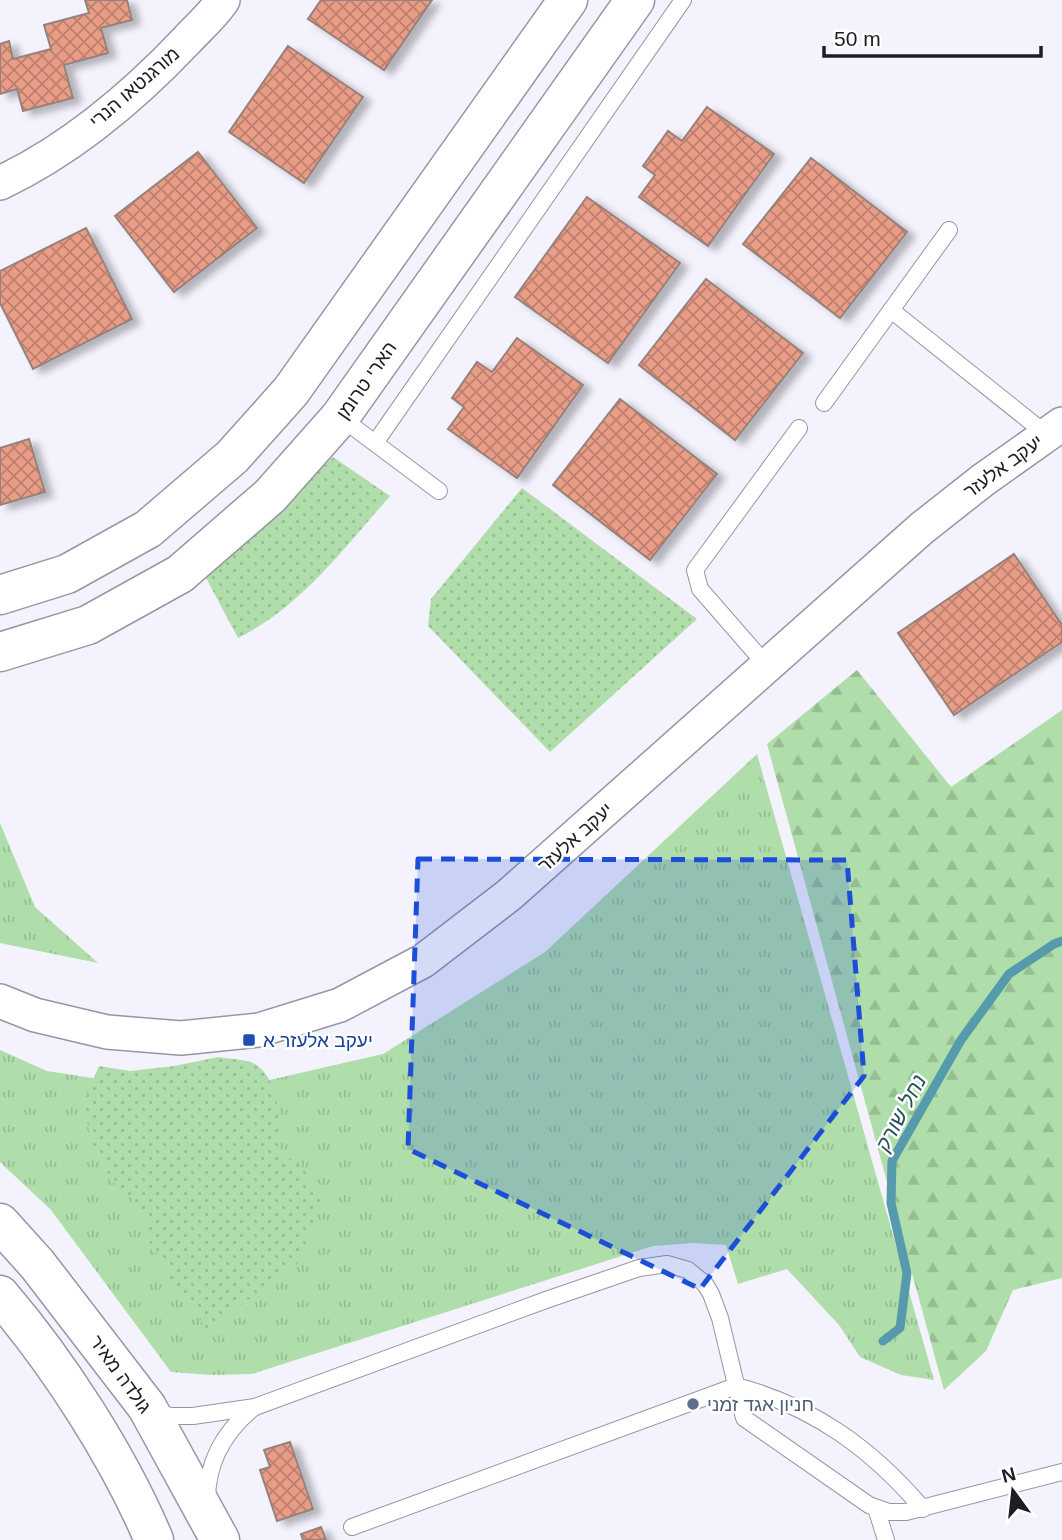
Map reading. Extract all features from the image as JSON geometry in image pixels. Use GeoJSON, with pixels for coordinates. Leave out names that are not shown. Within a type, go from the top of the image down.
{"type":"FeatureCollection","features":[{"type":"Feature","properties":{"kind":"street","name":"מורגנטאו הנרי"},"geometry":{"type":"LineString","coordinates":[[0,183],[59,148],[112,111],[173,54],[223,0]]}},
{"type":"Feature","properties":{"kind":"street"},"geometry":{"type":"LineString","coordinates":[[0,595],[67,574],[148,529],[232,457],[291,391],[568,0]]}},
{"type":"Feature","properties":{"kind":"street","name":"הארי טרומן"},"geometry":{"type":"LineString","coordinates":[[0,652],[88,625],[180,574],[270,496],[340,417],[635,0]]}},
{"type":"Feature","properties":{"kind":"street","name":"יעקב אלעזר"},"geometry":{"type":"LineString","coordinates":[[0,1002],[35,1015],[107,1032],[181,1038],[259,1030],[340,1005],[424,961],[509,895],[922,528],[1054,429]]}},
{"type":"Feature","properties":{"kind":"street","name":"גולדה מאיר"},"geometry":{"type":"LineString","coordinates":[[0,1223],[37,1264],[146,1407],[214,1526]]}},
{"type":"Feature","properties":{"kind":"street"},"geometry":{"type":"LineString","coordinates":[[0,1295],[57,1371],[102,1439],[127,1481],[154,1540]]}},
{"type":"Feature","properties":{"kind":"lane"},"geometry":{"type":"LineString","coordinates":[[375,443],[683,0]]}},
{"type":"Feature","properties":{"kind":"lane"},"geometry":{"type":"LineString","coordinates":[[824,403],[949,229]]}},
{"type":"Feature","properties":{"kind":"lane"},"geometry":{"type":"LineString","coordinates":[[891,310],[1054,429]]}},
{"type":"Feature","properties":{"kind":"lane"},"geometry":{"type":"LineString","coordinates":[[340,417],[439,491]]}},
{"type":"Feature","properties":{"kind":"lane"},"geometry":{"type":"LineString","coordinates":[[767,666],[700,589],[695,570],[799,428]]}},
{"type":"Feature","properties":{"kind":"lane"},"geometry":{"type":"LineString","coordinates":[[146,1407],[180,1417],[255,1406],[639,1268],[667,1265],[688,1270],[705,1284],[711,1294],[720,1318],[744,1418],[876,1508],[895,1513],[923,1509],[1062,1472]]}},
{"type":"Feature","properties":{"kind":"lane"},"geometry":{"type":"LineString","coordinates":[[352,1527],[736,1386],[797,1407],[836,1429],[873,1456],[923,1509]]}},
{"type":"Feature","properties":{"kind":"lane"},"geometry":{"type":"LineString","coordinates":[[214,1526],[207,1488],[211,1466],[218,1448],[239,1419],[255,1406]]}},
{"type":"Feature","properties":{"kind":"lane"},"geometry":{"type":"LineString","coordinates":[[876,1508],[886,1540]]}},
{"type":"Feature","properties":{"kind":"highlighted area"},"geometry":{"type":"Polygon","coordinates":[[[418,859],[847,860],[864,1076],[700,1289],[408,1149],[418,859]]]}},
{"type":"Feature","properties":{"kind":"green space"},"geometry":{"type":"Polygon","coordinates":[[[333,457],[390,496],[302,593],[261,625],[238,638],[206,578],[333,457]]]}},
{"type":"Feature","properties":{"kind":"green space"},"geometry":{"type":"Polygon","coordinates":[[[522,488],[697,619],[550,752],[428,626],[431,599],[522,488]]]}},
{"type":"Feature","properties":{"kind":"green space"},"geometry":{"type":"Polygon","coordinates":[[[857,670],[951,787],[1062,710],[1062,1278],[1013,1290],[986,1351],[944,1390],[767,744],[857,670]]]}},
{"type":"Feature","properties":{"kind":"green space"},"geometry":{"type":"Polygon","coordinates":[[[757,754],[934,1380],[901,1375],[860,1357],[839,1325],[787,1269],[738,1284],[726,1245],[694,1243],[653,1246],[252,1374],[171,1372],[51,1210],[0,1162],[0,1050],[47,1071],[203,1095],[383,1054],[545,952],[757,754]]]}},
{"type":"Feature","properties":{"kind":"green space"},"geometry":{"type":"Polygon","coordinates":[[[0,823],[35,907],[98,963],[0,943],[0,823]]]}},
{"type":"Feature","properties":{"kind":"green space"},"geometry":{"type":"Polygon","coordinates":[[[218,1057],[253,1063],[265,1073],[275,1093],[280,1150],[305,1171],[322,1202],[297,1265],[207,1329],[169,1277],[148,1239],[146,1212],[112,1181],[91,1143],[84,1102],[99,1066],[130,1071],[218,1057]]]}},
{"type":"Feature","properties":{"kind":"building"},"geometry":{"type":"Polygon","coordinates":[[[85,0],[127,0],[132,20],[101,28],[108,53],[64,65],[73,98],[23,111],[17,89],[0,94],[0,44],[9,41],[13,59],[51,49],[44,25],[89,13],[85,0]]]}},
{"type":"Feature","properties":{"kind":"building"},"geometry":{"type":"Polygon","coordinates":[[[321,0],[432,0],[384,70],[308,19],[321,0]]]}},
{"type":"Feature","properties":{"kind":"building"},"geometry":{"type":"Polygon","coordinates":[[[288,46],[363,97],[304,183],[229,132],[288,46]]]}},
{"type":"Feature","properties":{"kind":"building"},"geometry":{"type":"Polygon","coordinates":[[[707,107],[774,154],[708,246],[639,197],[655,175],[643,166],[668,131],[682,141],[707,107]]]}},
{"type":"Feature","properties":{"kind":"building"},"geometry":{"type":"Polygon","coordinates":[[[198,152],[257,228],[174,292],[115,216],[198,152]]]}},
{"type":"Feature","properties":{"kind":"building"},"geometry":{"type":"Polygon","coordinates":[[[811,158],[907,232],[840,318],[743,244],[811,158]]]}},
{"type":"Feature","properties":{"kind":"building"},"geometry":{"type":"Polygon","coordinates":[[[587,197],[680,263],[608,363],[515,297],[587,197]]]}},
{"type":"Feature","properties":{"kind":"building"},"geometry":{"type":"Polygon","coordinates":[[[86,228],[132,319],[33,369],[0,303],[0,271],[86,228]]]}},
{"type":"Feature","properties":{"kind":"building"},"geometry":{"type":"Polygon","coordinates":[[[706,279],[803,353],[735,440],[639,365],[706,279]]]}},
{"type":"Feature","properties":{"kind":"building"},"geometry":{"type":"Polygon","coordinates":[[[517,338],[583,385],[517,478],[448,429],[464,407],[452,398],[477,362],[492,372],[517,338]]]}},
{"type":"Feature","properties":{"kind":"building"},"geometry":{"type":"Polygon","coordinates":[[[620,399],[717,474],[650,560],[553,485],[620,399]]]}},
{"type":"Feature","properties":{"kind":"building"},"geometry":{"type":"Polygon","coordinates":[[[29,439],[45,492],[0,505],[0,448],[29,439]]]}},
{"type":"Feature","properties":{"kind":"building"},"geometry":{"type":"Polygon","coordinates":[[[1014,554],[1062,625],[1062,642],[954,715],[898,633],[1014,554]]]}},
{"type":"Feature","properties":{"kind":"building"},"geometry":{"type":"Polygon","coordinates":[[[290,1442],[313,1509],[277,1521],[260,1470],[270,1467],[264,1450],[290,1442]]]}},
{"type":"Feature","properties":{"kind":"building"},"geometry":{"type":"Polygon","coordinates":[[[321,1527],[326,1540],[303,1540],[301,1534],[321,1527]]]}},
{"type":"Feature","properties":{"kind":"waterway","name":"נחל שורק"},"geometry":{"type":"LineString","coordinates":[[883,1341],[900,1328],[907,1273],[891,1203],[892,1161],[961,1040],[1009,974],[1062,941]]}},
{"type":"Feature","properties":{"kind":"place","name":"יעקב אלעזר א"},"geometry":{"type":"Point","coordinates":[249,1040]}},
{"type":"Feature","properties":{"kind":"place","name":"חניון אגד זמני"},"geometry":{"type":"Point","coordinates":[693,1404]}}]}
